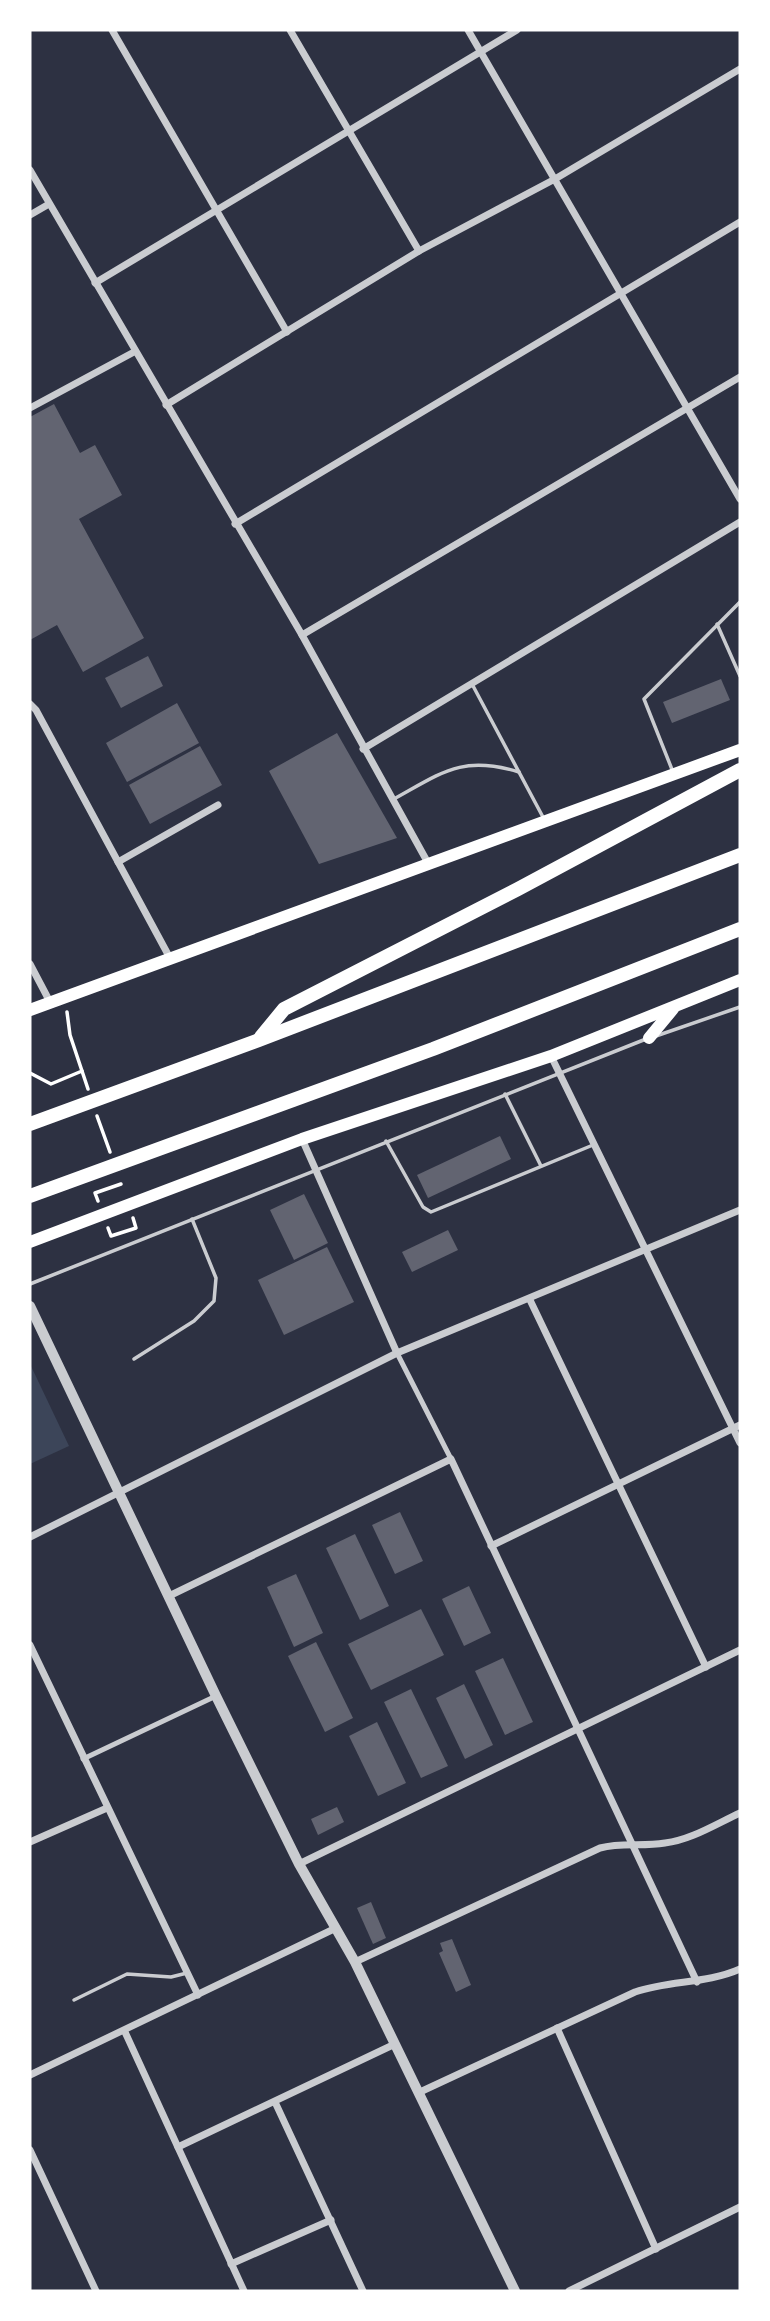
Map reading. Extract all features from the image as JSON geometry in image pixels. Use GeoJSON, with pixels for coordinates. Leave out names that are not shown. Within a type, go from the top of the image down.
{"type":"FeatureCollection","features":[{"type":"Feature","properties":{"kind":"highway"},"geometry":{"type":"LineString","coordinates":[[259,1040],[284,1009],[518,889],[740,770]]}},
{"type":"Feature","properties":{"kind":"highway"},"geometry":{"type":"LineString","coordinates":[[30,1124],[259,1040],[740,855]]}},
{"type":"Feature","properties":{"kind":"highway"},"geometry":{"type":"LineString","coordinates":[[30,1196],[433,1049],[740,929]]}},
{"type":"Feature","properties":{"kind":"highway"},"geometry":{"type":"LineString","coordinates":[[30,1204],[69,1182]]}},
{"type":"Feature","properties":{"kind":"main road"},"geometry":{"type":"LineString","coordinates":[[30,1010],[740,750]]}},
{"type":"Feature","properties":{"kind":"main road"},"geometry":{"type":"LineString","coordinates":[[30,1242],[302,1139],[551,1056],[740,980]]}},
{"type":"Feature","properties":{"kind":"main road"},"geometry":{"type":"LineString","coordinates":[[649,1038],[675,1006]]}},
{"type":"Feature","properties":{"kind":"street"},"geometry":{"type":"LineString","coordinates":[[112,30],[287,332]]}},
{"type":"Feature","properties":{"kind":"street"},"geometry":{"type":"LineString","coordinates":[[290,30],[419,251]]}},
{"type":"Feature","properties":{"kind":"street"},"geometry":{"type":"LineString","coordinates":[[468,30],[740,499]]}},
{"type":"Feature","properties":{"kind":"street"},"geometry":{"type":"LineString","coordinates":[[95,283],[517,30]]}},
{"type":"Feature","properties":{"kind":"street"},"geometry":{"type":"LineString","coordinates":[[166,405],[419,251],[555,179],[740,69]]}},
{"type":"Feature","properties":{"kind":"street"},"geometry":{"type":"LineString","coordinates":[[30,170],[134,352],[302,635],[428,863]]}},
{"type":"Feature","properties":{"kind":"street"},"geometry":{"type":"LineString","coordinates":[[30,215],[50,204]]}},
{"type":"Feature","properties":{"kind":"street"},"geometry":{"type":"LineString","coordinates":[[235,524],[740,222]]}},
{"type":"Feature","properties":{"kind":"street"},"geometry":{"type":"LineString","coordinates":[[30,408],[134,352]]}},
{"type":"Feature","properties":{"kind":"street"},"geometry":{"type":"LineString","coordinates":[[302,635],[740,377]]}},
{"type":"Feature","properties":{"kind":"street"},"geometry":{"type":"LineString","coordinates":[[363,749],[740,522]]}},
{"type":"Feature","properties":{"kind":"street"},"geometry":{"type":"LineString","coordinates":[[30,704],[36,710],[172,960]]}},
{"type":"Feature","properties":{"kind":"street"},"geometry":{"type":"LineString","coordinates":[[118,862],[218,805]]}},
{"type":"Feature","properties":{"kind":"street"},"geometry":{"type":"LineString","coordinates":[[30,964],[50,1002]]}},
{"type":"Feature","properties":{"kind":"street"},"geometry":{"type":"LineString","coordinates":[[551,1056],[737,1427],[740,1443]]}},
{"type":"Feature","properties":{"kind":"street"},"geometry":{"type":"LineString","coordinates":[[302,1139],[313,1169],[397,1353],[451,1459],[696,1982]]}},
{"type":"Feature","properties":{"kind":"street"},"geometry":{"type":"LineString","coordinates":[[30,1537],[397,1353],[530,1300],[645,1248],[740,1210]]}},
{"type":"Feature","properties":{"kind":"street"},"geometry":{"type":"LineString","coordinates":[[530,1300],[706,1667]]}},
{"type":"Feature","properties":{"kind":"street"},"geometry":{"type":"LineString","coordinates":[[30,1306],[216,1696],[299,1864],[355,1962],[515,2291]]}},
{"type":"Feature","properties":{"kind":"street"},"geometry":{"type":"LineString","coordinates":[[491,1546],[737,1427]]}},
{"type":"Feature","properties":{"kind":"street"},"geometry":{"type":"LineString","coordinates":[[169,1596],[451,1459]]}},
{"type":"Feature","properties":{"kind":"street"},"geometry":{"type":"LineString","coordinates":[[30,1645],[198,1995]]}},
{"type":"Feature","properties":{"kind":"street"},"geometry":{"type":"LineString","coordinates":[[299,1864],[740,1650]]}},
{"type":"Feature","properties":{"kind":"street"},"geometry":{"type":"LineString","coordinates":[[83,1759],[216,1696]]}},
{"type":"Feature","properties":{"kind":"street"},"geometry":{"type":"LineString","coordinates":[[30,1842],[107,1808]]}},
{"type":"Feature","properties":{"kind":"street"},"geometry":{"type":"LineString","coordinates":[[355,1962],[585,1854],[616,1843],[665,1843],[684,1839],[740,1813]]}},
{"type":"Feature","properties":{"kind":"street"},"geometry":{"type":"LineString","coordinates":[[30,2075],[125,2032],[336,1928]]}},
{"type":"Feature","properties":{"kind":"street"},"geometry":{"type":"LineString","coordinates":[[420,2092],[655,1985],[696,1982],[740,1969]]}},
{"type":"Feature","properties":{"kind":"street"},"geometry":{"type":"LineString","coordinates":[[556,2028],[656,2249]]}},
{"type":"Feature","properties":{"kind":"street"},"geometry":{"type":"LineString","coordinates":[[125,2032],[244,2291]]}},
{"type":"Feature","properties":{"kind":"street"},"geometry":{"type":"LineString","coordinates":[[178,2147],[395,2044]]}},
{"type":"Feature","properties":{"kind":"street"},"geometry":{"type":"LineString","coordinates":[[275,2102],[363,2291]]}},
{"type":"Feature","properties":{"kind":"street"},"geometry":{"type":"LineString","coordinates":[[30,2150],[96,2291]]}},
{"type":"Feature","properties":{"kind":"street"},"geometry":{"type":"LineString","coordinates":[[569,2291],[740,2207]]}},
{"type":"Feature","properties":{"kind":"street"},"geometry":{"type":"LineString","coordinates":[[231,2264],[331,2220]]}},
{"type":"Feature","properties":{"kind":"lane"},"geometry":{"type":"LineString","coordinates":[[674,774],[644,699],[740,602]]}},
{"type":"Feature","properties":{"kind":"lane"},"geometry":{"type":"LineString","coordinates":[[717,624],[740,676]]}},
{"type":"Feature","properties":{"kind":"lane"},"geometry":{"type":"LineString","coordinates":[[472,683],[545,821]]}},
{"type":"Feature","properties":{"kind":"lane"},"geometry":{"type":"LineString","coordinates":[[392,800],[450,768],[475,764],[519,772]]}},
{"type":"Feature","properties":{"kind":"lane"},"geometry":{"type":"LineString","coordinates":[[30,1284],[386,1140],[649,1038],[740,1007]]}},
{"type":"Feature","properties":{"kind":"lane"},"geometry":{"type":"LineString","coordinates":[[505,1094],[541,1166]]}},
{"type":"Feature","properties":{"kind":"lane"},"geometry":{"type":"LineString","coordinates":[[386,1140],[424,1207],[431,1212],[594,1144]]}},
{"type":"Feature","properties":{"kind":"lane"},"geometry":{"type":"LineString","coordinates":[[134,1359],[194,1321],[214,1301],[216,1278],[192,1219]]}},
{"type":"Feature","properties":{"kind":"lane"},"geometry":{"type":"LineString","coordinates":[[74,2000],[127,1974],[171,1977],[187,1973]]}},
{"type":"Feature","properties":{"kind":"path"},"geometry":{"type":"LineString","coordinates":[[30,1073],[51,1084],[82,1071]]}},
{"type":"Feature","properties":{"kind":"path"},"geometry":{"type":"LineString","coordinates":[[95,1193],[121,1184]]}},
{"type":"Feature","properties":{"kind":"path"},"geometry":{"type":"LineString","coordinates":[[111,1236],[136,1228]]}},
{"type":"Feature","properties":{"kind":"shaded area"},"geometry":{"type":"Polygon","coordinates":[[[30,1364],[69,1446],[30,1464],[30,1364]]]}},
{"type":"Feature","properties":{"kind":"building"},"geometry":{"type":"Polygon","coordinates":[[[54,404],[80,453],[95,445],[122,495],[79,519],[144,638],[83,672],[57,625],[30,640],[30,417],[54,404]]]}},
{"type":"Feature","properties":{"kind":"building"},"geometry":{"type":"Polygon","coordinates":[[[148,656],[163,686],[121,708],[105,678],[148,656]]]}},
{"type":"Feature","properties":{"kind":"building"},"geometry":{"type":"Polygon","coordinates":[[[721,679],[730,700],[672,723],[663,702],[721,679]]]}},
{"type":"Feature","properties":{"kind":"building"},"geometry":{"type":"Polygon","coordinates":[[[177,703],[199,743],[127,782],[106,743],[177,703]]]}},
{"type":"Feature","properties":{"kind":"building"},"geometry":{"type":"Polygon","coordinates":[[[337,733],[397,838],[319,864],[269,771],[337,733]]]}},
{"type":"Feature","properties":{"kind":"building"},"geometry":{"type":"Polygon","coordinates":[[[200,746],[222,785],[150,824],[129,785],[200,746]]]}},
{"type":"Feature","properties":{"kind":"building"},"geometry":{"type":"Polygon","coordinates":[[[500,1136],[511,1159],[428,1198],[417,1175],[500,1136]]]}},
{"type":"Feature","properties":{"kind":"building"},"geometry":{"type":"Polygon","coordinates":[[[304,1194],[328,1243],[294,1260],[270,1210],[304,1194]]]}},
{"type":"Feature","properties":{"kind":"building"},"geometry":{"type":"Polygon","coordinates":[[[448,1230],[458,1250],[412,1272],[402,1252],[448,1230]]]}},
{"type":"Feature","properties":{"kind":"building"},"geometry":{"type":"Polygon","coordinates":[[[327,1247],[354,1302],[284,1335],[258,1280],[327,1247]]]}},
{"type":"Feature","properties":{"kind":"building"},"geometry":{"type":"Polygon","coordinates":[[[400,1512],[423,1561],[395,1574],[372,1525],[400,1512]]]}},
{"type":"Feature","properties":{"kind":"building"},"geometry":{"type":"Polygon","coordinates":[[[355,1534],[389,1606],[360,1620],[326,1548],[355,1534]]]}},
{"type":"Feature","properties":{"kind":"building"},"geometry":{"type":"Polygon","coordinates":[[[296,1574],[323,1633],[294,1647],[267,1587],[296,1574]]]}},
{"type":"Feature","properties":{"kind":"building"},"geometry":{"type":"Polygon","coordinates":[[[469,1586],[491,1633],[464,1646],[442,1599],[469,1586]]]}},
{"type":"Feature","properties":{"kind":"building"},"geometry":{"type":"Polygon","coordinates":[[[421,1609],[444,1655],[371,1690],[348,1644],[421,1609]]]}},
{"type":"Feature","properties":{"kind":"building"},"geometry":{"type":"Polygon","coordinates":[[[316,1642],[353,1718],[325,1732],[288,1656],[316,1642]]]}},
{"type":"Feature","properties":{"kind":"building"},"geometry":{"type":"Polygon","coordinates":[[[503,1658],[533,1722],[505,1735],[475,1671],[503,1658]]]}},
{"type":"Feature","properties":{"kind":"building"},"geometry":{"type":"Polygon","coordinates":[[[464,1684],[493,1745],[465,1759],[436,1698],[464,1684]]]}},
{"type":"Feature","properties":{"kind":"building"},"geometry":{"type":"Polygon","coordinates":[[[411,1689],[448,1766],[421,1778],[384,1702],[411,1689]]]}},
{"type":"Feature","properties":{"kind":"building"},"geometry":{"type":"Polygon","coordinates":[[[377,1722],[406,1783],[378,1796],[349,1736],[377,1722]]]}},
{"type":"Feature","properties":{"kind":"building"},"geometry":{"type":"Polygon","coordinates":[[[337,1807],[344,1822],[318,1835],[311,1819],[337,1807]]]}},
{"type":"Feature","properties":{"kind":"building"},"geometry":{"type":"Polygon","coordinates":[[[371,1902],[386,1938],[373,1944],[357,1908],[371,1902]]]}},
{"type":"Feature","properties":{"kind":"building"},"geometry":{"type":"Polygon","coordinates":[[[452,1939],[471,1985],[456,1992],[439,1953],[443,1951],[440,1943],[452,1939]]]}}]}
